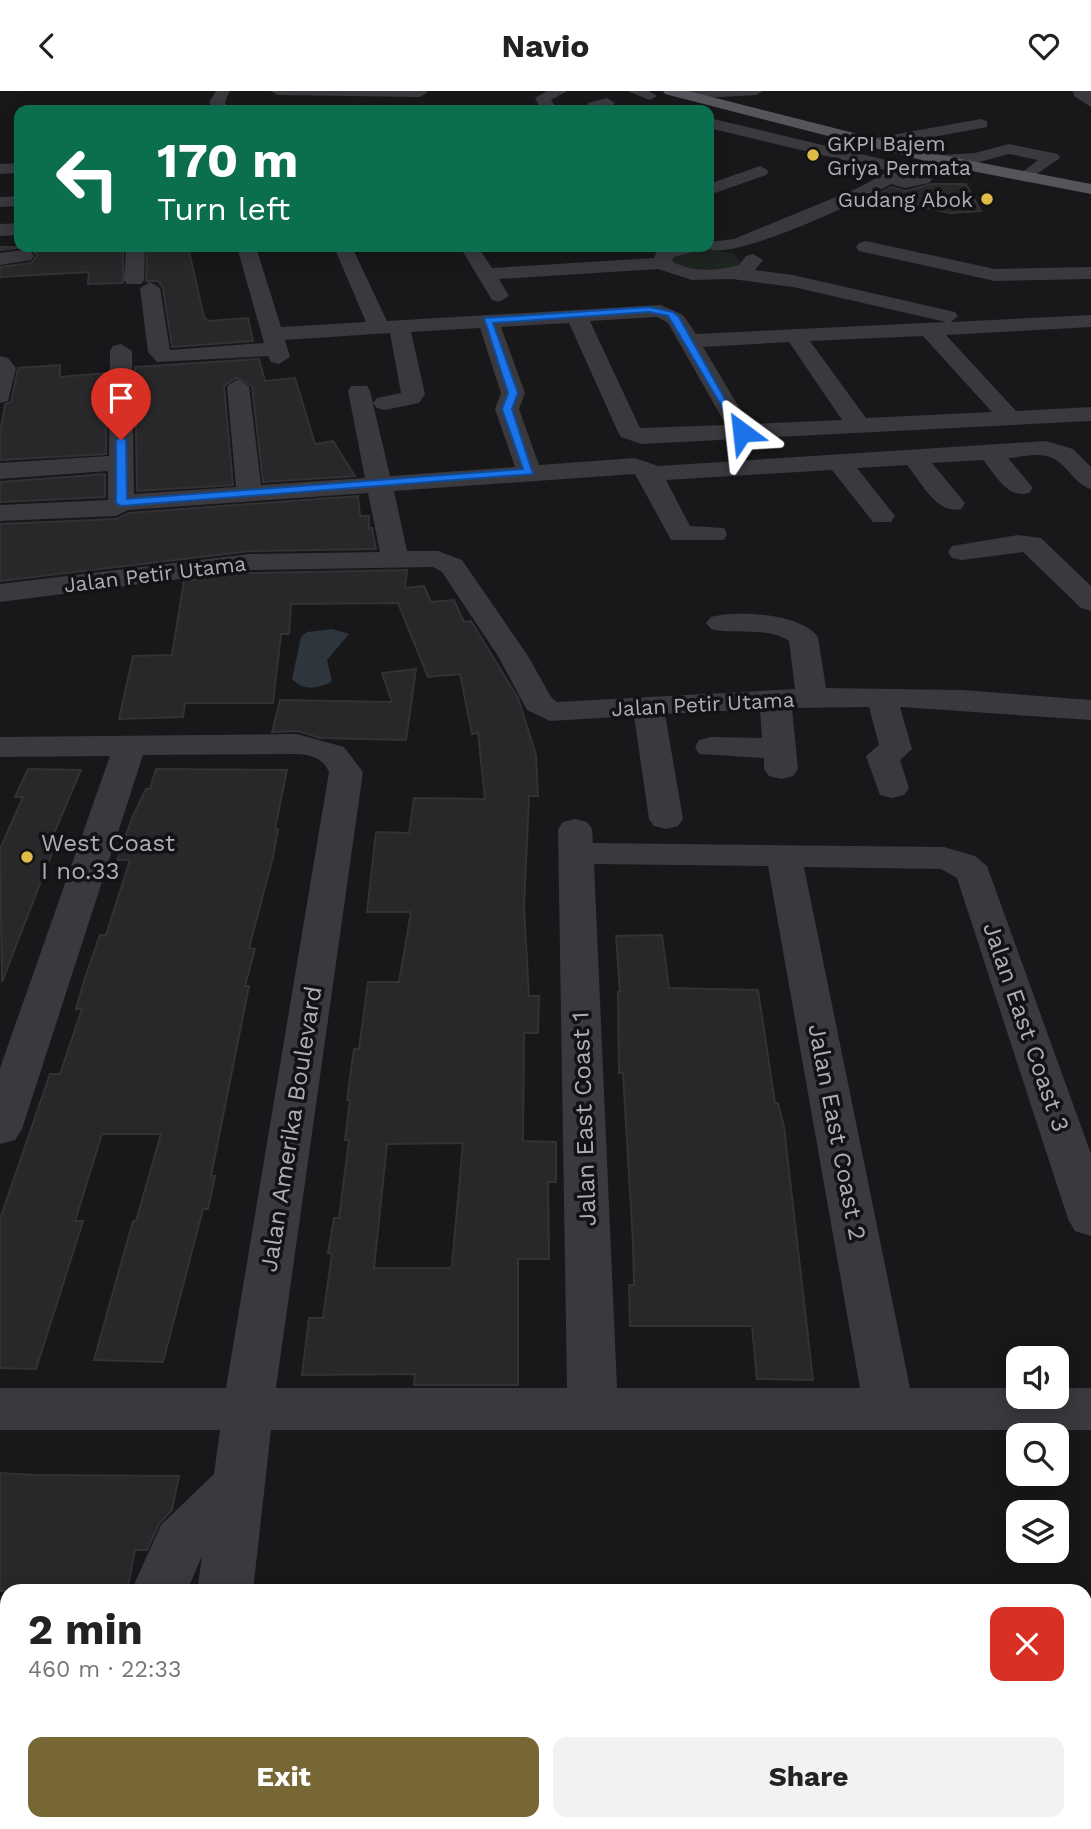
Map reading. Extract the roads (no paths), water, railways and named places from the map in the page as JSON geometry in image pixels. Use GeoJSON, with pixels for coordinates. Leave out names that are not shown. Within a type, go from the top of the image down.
{"type":"FeatureCollection","features":[{"type":"Feature","properties":{"kind":"main road"},"geometry":{"type":"LineString","coordinates":[[678,93],[869,144],[925,171],[1025,177],[1091,189]]}},
{"type":"Feature","properties":{"kind":"street"},"geometry":{"type":"LineString","coordinates":[[546,105],[542,99],[560,91]]}},
{"type":"Feature","properties":{"kind":"street"},"geometry":{"type":"LineString","coordinates":[[634,91],[650,96]]}},
{"type":"Feature","properties":{"kind":"street"},"geometry":{"type":"LineString","coordinates":[[678,93],[756,91]]}},
{"type":"Feature","properties":{"kind":"street"},"geometry":{"type":"LineString","coordinates":[[1088,91],[1079,93],[1091,102]]}},
{"type":"Feature","properties":{"kind":"street"},"geometry":{"type":"LineString","coordinates":[[278,92],[366,99]]}},
{"type":"Feature","properties":{"kind":"street"},"geometry":{"type":"LineString","coordinates":[[300,103],[428,97]]}},
{"type":"Feature","properties":{"kind":"street"},"geometry":{"type":"LineString","coordinates":[[714,123],[745,112]]}},
{"type":"Feature","properties":{"kind":"street"},"geometry":{"type":"LineString","coordinates":[[714,124],[925,171]]}},
{"type":"Feature","properties":{"kind":"street"},"geometry":{"type":"LineString","coordinates":[[869,144],[981,124]]}},
{"type":"Feature","properties":{"kind":"street"},"geometry":{"type":"LineString","coordinates":[[733,273],[757,250],[925,171],[1009,149],[1052,158],[1025,177]]}},
{"type":"Feature","properties":{"kind":"street"},"geometry":{"type":"LineString","coordinates":[[714,188],[754,173],[722,170]]}},
{"type":"Feature","properties":{"kind":"street"},"geometry":{"type":"LineString","coordinates":[[714,246],[757,250],[793,281]]}},
{"type":"Feature","properties":{"kind":"street"},"geometry":{"type":"LineString","coordinates":[[866,247],[985,273],[1018,276],[1091,273]]}},
{"type":"Feature","properties":{"kind":"street"},"geometry":{"type":"LineString","coordinates":[[136,252],[159,352],[165,357],[278,351],[389,327],[661,311],[676,319],[742,432]]}},
{"type":"Feature","properties":{"kind":"street"},"geometry":{"type":"LineString","coordinates":[[248,252],[278,351]]}},
{"type":"Feature","properties":{"kind":"street"},"geometry":{"type":"LineString","coordinates":[[346,252],[389,327],[413,394],[402,401],[385,403]]}},
{"type":"Feature","properties":{"kind":"street"},"geometry":{"type":"LineString","coordinates":[[472,252],[513,319]]}},
{"type":"Feature","properties":{"kind":"street"},"geometry":{"type":"LineString","coordinates":[[486,275],[667,252]]}},
{"type":"Feature","properties":{"kind":"street"},"geometry":{"type":"LineString","coordinates":[[676,252],[690,274],[733,273],[793,281],[991,326]]}},
{"type":"Feature","properties":{"kind":"street"},"geometry":{"type":"LineString","coordinates":[[1018,276],[1061,255]]}},
{"type":"Feature","properties":{"kind":"street"},"geometry":{"type":"LineString","coordinates":[[0,259],[24,257]]}},
{"type":"Feature","properties":{"kind":"street"},"geometry":{"type":"LineString","coordinates":[[576,314],[634,435],[651,437],[1091,414]]}},
{"type":"Feature","properties":{"kind":"street"},"geometry":{"type":"LineString","coordinates":[[488,320],[513,393],[507,409],[529,472]]}},
{"type":"Feature","properties":{"kind":"street"},"geometry":{"type":"LineString","coordinates":[[689,341],[1062,323],[1086,331]]}},
{"type":"Feature","properties":{"kind":"street"},"geometry":{"type":"LineString","coordinates":[[929,330],[1010,418]]}},
{"type":"Feature","properties":{"kind":"street"},"geometry":{"type":"LineString","coordinates":[[795,336],[859,426]]}},
{"type":"Feature","properties":{"kind":"street"},"geometry":{"type":"LineString","coordinates":[[121,351],[121,503]]}},
{"type":"Feature","properties":{"kind":"street"},"geometry":{"type":"LineString","coordinates":[[0,363],[5,368],[0,396]]}},
{"type":"Feature","properties":{"kind":"street"},"geometry":{"type":"LineString","coordinates":[[238,386],[248,492]]}},
{"type":"Feature","properties":{"kind":"street"},"geometry":{"type":"LineString","coordinates":[[359,391],[395,557]]}},
{"type":"Feature","properties":{"kind":"street"},"geometry":{"type":"LineString","coordinates":[[649,474],[1057,450],[1091,481]]}},
{"type":"Feature","properties":{"kind":"street"},"geometry":{"type":"LineString","coordinates":[[990,452],[1020,488]]}},
{"type":"Feature","properties":{"kind":"street"},"geometry":{"type":"LineString","coordinates":[[914,457],[952,503]]}},
{"type":"Feature","properties":{"kind":"street"},"geometry":{"type":"LineString","coordinates":[[839,462],[882,516]]}},
{"type":"Feature","properties":{"kind":"street"},"geometry":{"type":"LineString","coordinates":[[0,471],[121,463]]}},
{"type":"Feature","properties":{"kind":"street"},"geometry":{"type":"LineString","coordinates":[[0,513],[116,508],[121,503],[248,492],[635,466],[647,468],[681,534],[714,534]]}},
{"type":"Feature","properties":{"kind":"street"},"geometry":{"type":"LineString","coordinates":[[962,552],[1018,543],[1031,544],[1091,602]]}},
{"type":"Feature","properties":{"kind":"street","name":"Jalan Petir Utama"},"geometry":{"type":"LineString","coordinates":[[0,593],[250,562],[395,557],[447,561],[513,656],[544,709],[572,712],[775,698],[882,698],[1013,701],[1091,710]]}},
{"type":"Feature","properties":{"kind":"street"},"geometry":{"type":"LineString","coordinates":[[721,623],[783,628],[799,632],[803,636],[812,698]]}},
{"type":"Feature","properties":{"kind":"street"},"geometry":{"type":"LineString","coordinates":[[711,747],[780,758],[775,698]]}},
{"type":"Feature","properties":{"kind":"street"},"geometry":{"type":"LineString","coordinates":[[882,698],[895,749],[881,756],[892,788]]}},
{"type":"Feature","properties":{"kind":"street"},"geometry":{"type":"LineString","coordinates":[[648,705],[666,819]]}},
{"type":"Feature","properties":{"kind":"street"},"geometry":{"type":"LineString","coordinates":[[0,725],[47,720],[62,730],[67,746]]}},
{"type":"Feature","properties":{"kind":"street","name":"Jalan Amerika Boulevard"},"geometry":{"type":"LineString","coordinates":[[130,746],[316,745],[331,751],[342,761],[346,772],[248,1409],[226,1584]]}},
{"type":"Feature","properties":{"kind":"street"},"geometry":{"type":"LineString","coordinates":[[0,747],[130,746],[0,1129]]}},
{"type":"Feature","properties":{"kind":"street","name":"Jalan East Coast 1"},"geometry":{"type":"LineString","coordinates":[[593,1409],[576,841],[784,856]]}},
{"type":"Feature","properties":{"kind":"street","name":"Jalan East Coast 3"},"geometry":{"type":"LineString","coordinates":[[784,856],[944,858],[962,864],[974,874],[1091,1219]]}},
{"type":"Feature","properties":{"kind":"street","name":"Jalan East Coast 2"},"geometry":{"type":"LineString","coordinates":[[784,856],[889,1409]]}},
{"type":"Feature","properties":{"kind":"street"},"geometry":{"type":"LineString","coordinates":[[0,1409],[1091,1409]]}},
{"type":"Feature","properties":{"kind":"street"},"geometry":{"type":"LineString","coordinates":[[162,1584],[180,1542],[237,1485]]}},
{"type":"Feature","properties":{"kind":"place","name":"GKPI Bajem Griya Permata"},"geometry":{"type":"Point","coordinates":[813,155]}},
{"type":"Feature","properties":{"kind":"place","name":"Gudang Abok"},"geometry":{"type":"Point","coordinates":[987,199]}},
{"type":"Feature","properties":{"kind":"place","name":"West Coast I no.33"},"geometry":{"type":"Point","coordinates":[27,857]}}]}
